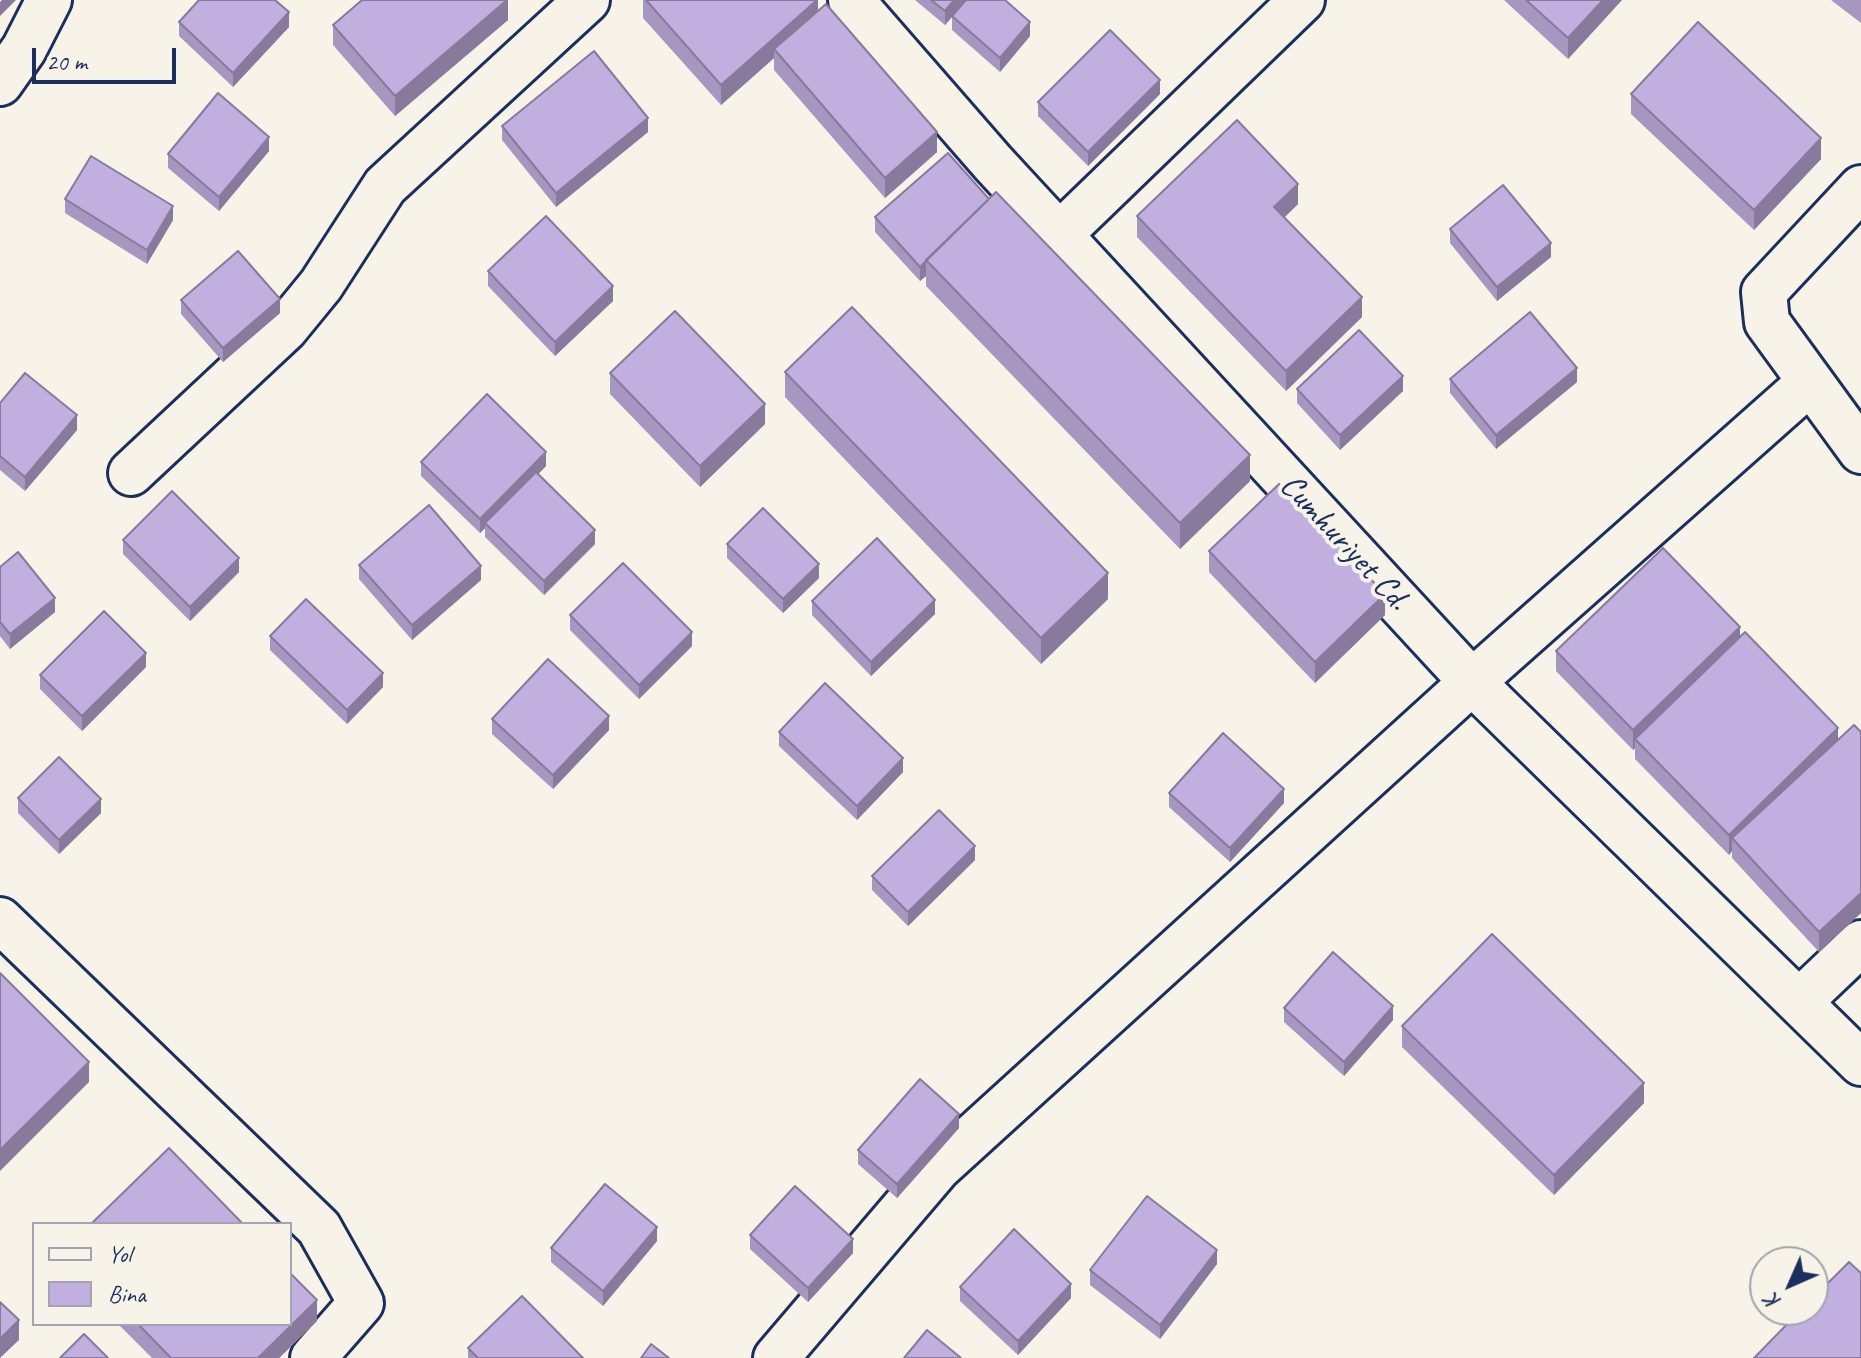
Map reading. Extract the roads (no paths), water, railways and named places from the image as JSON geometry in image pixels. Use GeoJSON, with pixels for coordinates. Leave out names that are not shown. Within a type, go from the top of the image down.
{"type":"FeatureCollection","features":[{"type":"Feature","properties":{"kind":"street"},"geometry":{"type":"LineString","coordinates":[[0,83],[24,49],[49,0]]}},
{"type":"Feature","properties":{"kind":"street"},"geometry":{"type":"LineString","coordinates":[[131,473],[285,329],[321,285],[385,186],[587,0]]}},
{"type":"Feature","properties":{"kind":"street","name":"Cumhuriyet Cd."},"geometry":{"type":"LineString","coordinates":[[851,0],[1059,235],[1472,682],[1861,1063]]}},
{"type":"Feature","properties":{"kind":"street"},"geometry":{"type":"LineString","coordinates":[[1059,235],[1302,0]]}},
{"type":"Feature","properties":{"kind":"street"},"geometry":{"type":"LineString","coordinates":[[1861,188],[1764,292],[1767,322],[1861,451]]}},
{"type":"Feature","properties":{"kind":"street"},"geometry":{"type":"LineString","coordinates":[[776,1358],[938,1168],[1472,682],[1809,383]]}},
{"type":"Feature","properties":{"kind":"street"},"geometry":{"type":"LineString","coordinates":[[0,920],[319,1228],[361,1303],[313,1358]]}},
{"type":"Feature","properties":{"kind":"street"},"geometry":{"type":"LineString","coordinates":[[1800,1001],[1861,943]]}}]}
